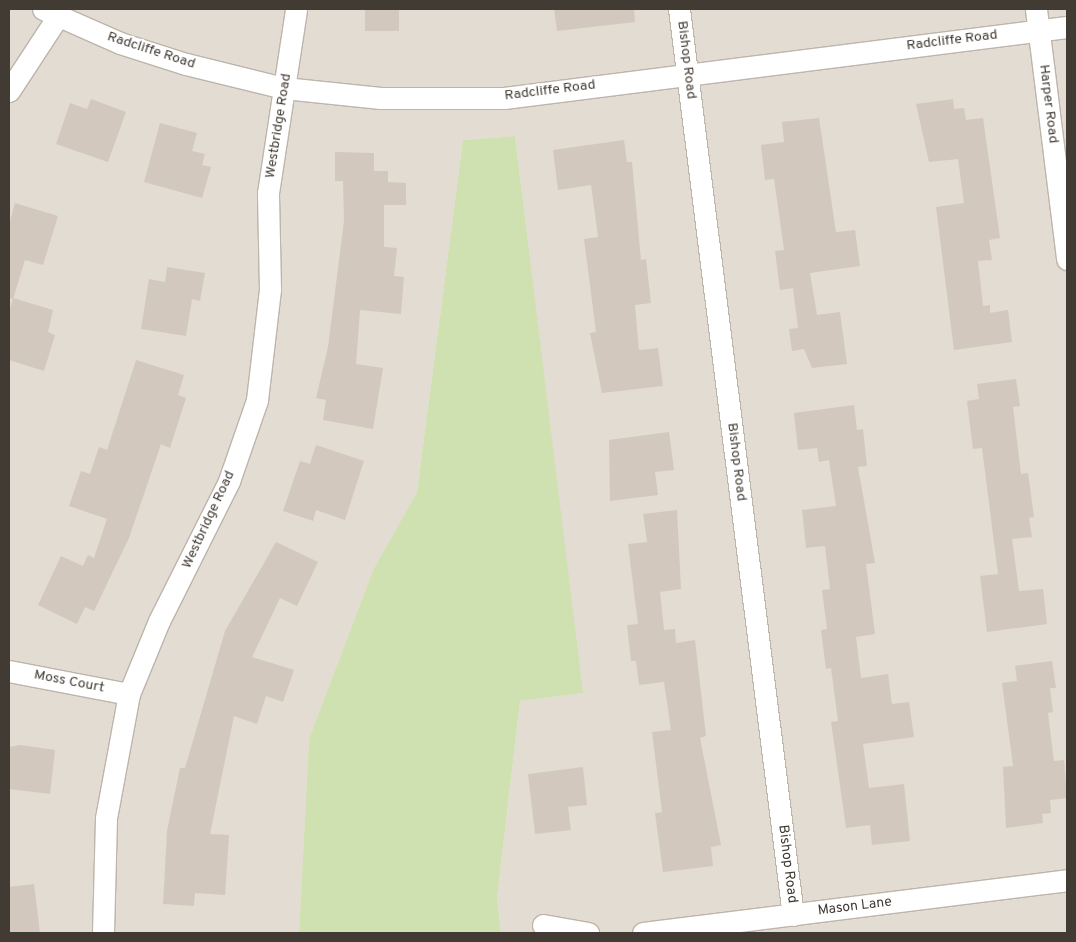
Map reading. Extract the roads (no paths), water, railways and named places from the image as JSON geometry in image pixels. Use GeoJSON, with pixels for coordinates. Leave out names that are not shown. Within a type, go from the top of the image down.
{"type":"FeatureCollection","features":[{"type":"Feature","properties":{"kind":"street","name":"Westbridge Road"},"geometry":{"type":"LineString","coordinates":[[103,933],[106,818],[129,694],[160,621],[229,481],[257,400],[270,290],[268,193],[296,9]]}},
{"type":"Feature","properties":{"kind":"street","name":"Bishop Road"},"geometry":{"type":"LineString","coordinates":[[679,9],[793,915]]}},
{"type":"Feature","properties":{"kind":"street","name":"Harper Road"},"geometry":{"type":"LineString","coordinates":[[1036,9],[1067,259]]}},
{"type":"Feature","properties":{"kind":"street","name":"Radcliffe Road"},"geometry":{"type":"LineString","coordinates":[[51,12],[186,64],[284,88],[380,98],[504,98],[687,73],[1067,27]]}},
{"type":"Feature","properties":{"kind":"street"},"geometry":{"type":"LineString","coordinates":[[9,91],[51,12]]}},
{"type":"Feature","properties":{"kind":"street","name":"Moss Court"},"geometry":{"type":"LineString","coordinates":[[9,671],[129,694]]}},
{"type":"Feature","properties":{"kind":"street","name":"Mason Lane"},"geometry":{"type":"LineString","coordinates":[[643,933],[1067,880]]}},
{"type":"Feature","properties":{"kind":"street"},"geometry":{"type":"LineString","coordinates":[[543,925],[588,933]]}}]}
